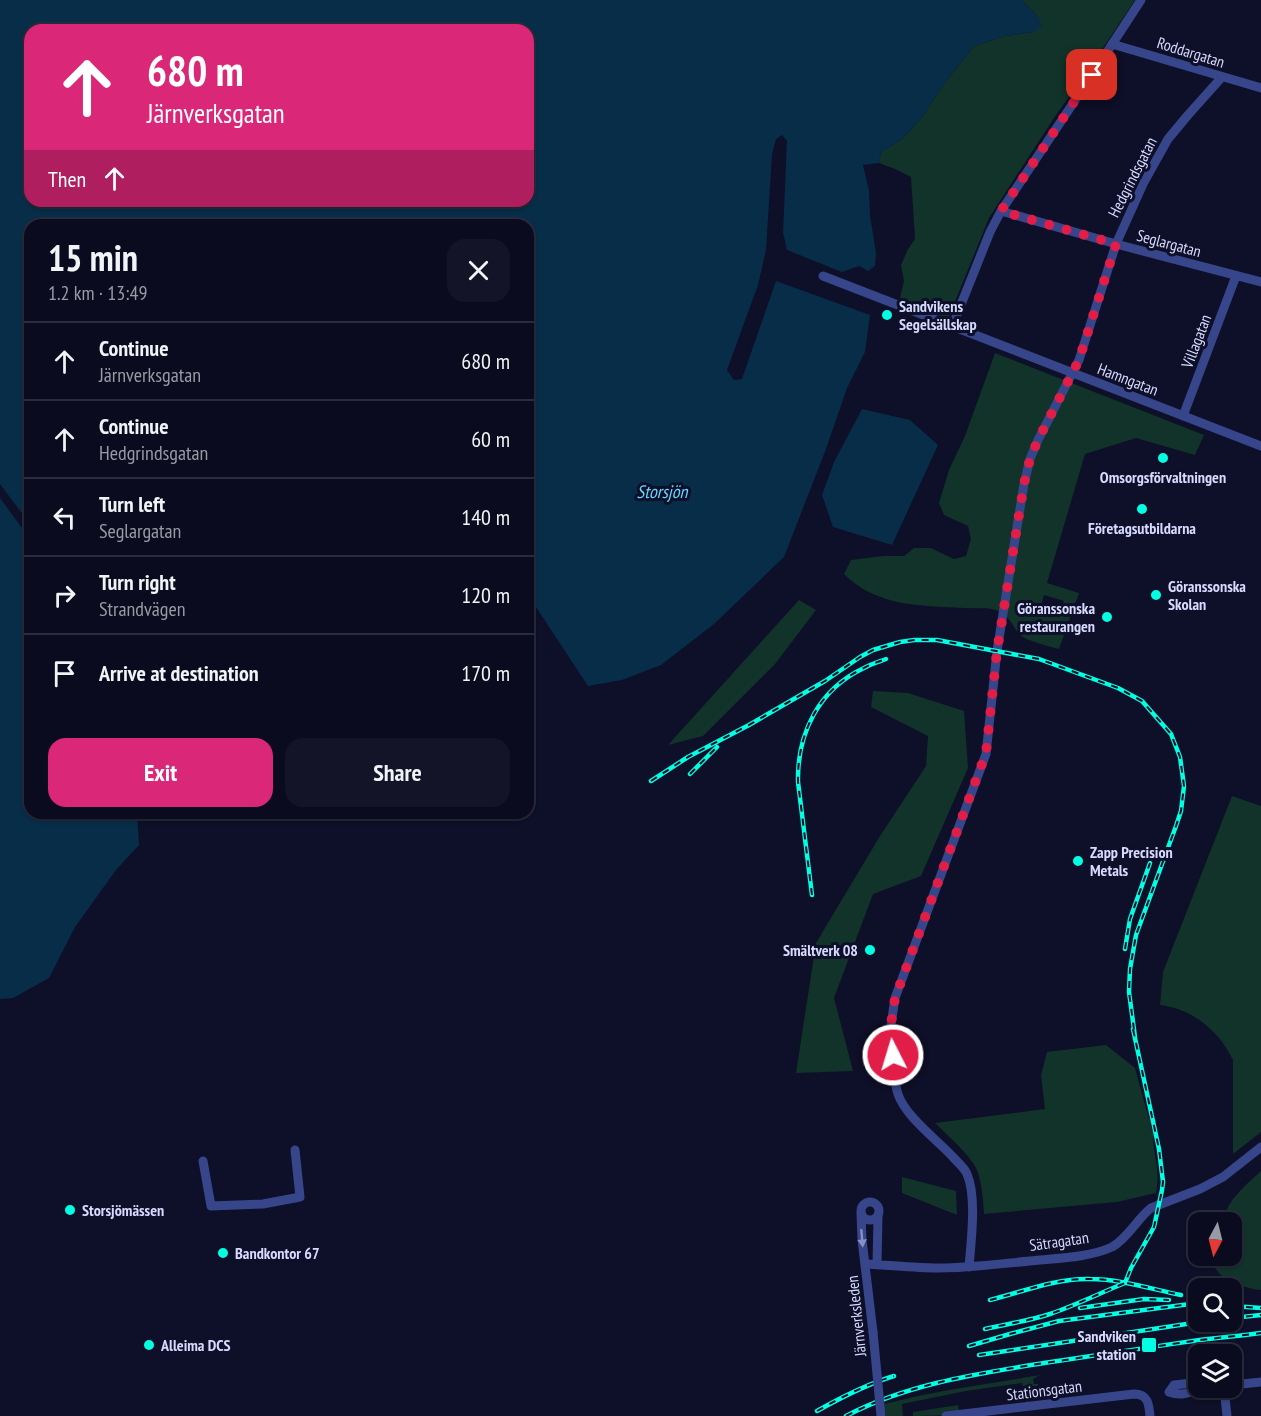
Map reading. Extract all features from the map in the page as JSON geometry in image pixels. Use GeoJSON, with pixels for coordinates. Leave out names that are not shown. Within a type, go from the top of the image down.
{"type":"FeatureCollection","features":[{"type":"Feature","properties":{"kind":"street"},"geometry":{"type":"LineString","coordinates":[[952,327],[990,232],[1001,211],[1141,0]]}},
{"type":"Feature","properties":{"kind":"street","name":"Roddargatan"},"geometry":{"type":"LineString","coordinates":[[1112,44],[1261,88]]}},
{"type":"Feature","properties":{"kind":"street","name":"Hedgrindsgatan"},"geometry":{"type":"LineString","coordinates":[[969,1267],[972,1210],[967,1175],[962,1166],[905,1108],[898,1094],[891,1024],[895,998],[986,753],[997,651],[1030,459],[1079,360],[1116,244],[1144,182],[1168,139],[1222,77]]}},
{"type":"Feature","properties":{"kind":"street","name":"Seglargatan"},"geometry":{"type":"LineString","coordinates":[[1001,211],[1261,282]]}},
{"type":"Feature","properties":{"kind":"street","name":"Hamngatan"},"geometry":{"type":"LineString","coordinates":[[823,276],[1261,446]]}},
{"type":"Feature","properties":{"kind":"street","name":"Villagatan"},"geometry":{"type":"LineString","coordinates":[[1183,416],[1236,276]]}},
{"type":"Feature","properties":{"kind":"street","name":"Sätragatan"},"geometry":{"type":"LineString","coordinates":[[865,1264],[939,1268],[969,1267],[1088,1254],[1113,1246],[1150,1209],[1223,1177],[1261,1147]]}},
{"type":"Feature","properties":{"kind":"street"},"geometry":{"type":"LineString","coordinates":[[203,1161],[211,1206],[263,1204],[300,1197],[295,1150]]}},
{"type":"Feature","properties":{"kind":"street"},"geometry":{"type":"LineString","coordinates":[[873,1202],[879,1208],[878,1216],[873,1220],[867,1220],[861,1213],[864,1203],[873,1202]]}},
{"type":"Feature","properties":{"kind":"street","name":"Järnverksleden"},"geometry":{"type":"LineString","coordinates":[[861,1213],[881,1416]]}},
{"type":"Feature","properties":{"kind":"street","name":"Järnverksleden"},"geometry":{"type":"LineString","coordinates":[[877,1264],[878,1216]]}},
{"type":"Feature","properties":{"kind":"street"},"geometry":{"type":"LineString","coordinates":[[1242,1384],[1261,1382]]}},
{"type":"Feature","properties":{"kind":"street","name":"Stationsgatan"},"geometry":{"type":"LineString","coordinates":[[946,1416],[1004,1413],[1027,1407],[1139,1394],[1145,1397],[1149,1404],[1150,1416]]}},
{"type":"Feature","properties":{"kind":"street"},"geometry":{"type":"LineString","coordinates":[[1225,1398],[1227,1416]]}},
{"type":"Feature","properties":{"kind":"green space"},"geometry":{"type":"Polygon","coordinates":[[[1021,0],[1135,0],[989,218],[948,319],[900,298],[904,281],[901,265],[915,239],[911,177],[879,163],[881,152],[902,139],[923,116],[943,85],[974,46],[1005,36],[1033,32],[1037,15],[1021,0]]]}},
{"type":"Feature","properties":{"kind":"green space"},"geometry":{"type":"Polygon","coordinates":[[[995,353],[1204,435],[1195,455],[1136,438],[1085,454],[1047,583],[1079,593],[1059,649],[1023,637],[1007,617],[995,610],[901,603],[871,593],[844,574],[851,560],[904,556],[914,548],[931,548],[954,559],[966,556],[971,539],[968,526],[944,515],[939,503],[949,470],[965,436],[995,353]],[[1044,595],[1040,609],[1060,613],[1064,601],[1044,595]]]}},
{"type":"Feature","properties":{"kind":"green space"},"geometry":{"type":"Polygon","coordinates":[[[799,600],[816,610],[775,664],[703,736],[668,745],[799,600]]]}},
{"type":"Feature","properties":{"kind":"green space"},"geometry":{"type":"Polygon","coordinates":[[[873,691],[908,693],[964,711],[968,768],[921,876],[873,894],[834,998],[853,1071],[796,1073],[816,943],[880,836],[926,766],[928,736],[871,707],[873,691]]]}},
{"type":"Feature","properties":{"kind":"green space"},"geometry":{"type":"Polygon","coordinates":[[[1232,796],[1261,806],[1261,1132],[1233,1154],[1233,1060],[1220,1040],[1204,1023],[1183,1011],[1160,1005],[1163,972],[1232,796]]]}},
{"type":"Feature","properties":{"kind":"green space"},"geometry":{"type":"Polygon","coordinates":[[[1106,1045],[1135,1068],[1153,1134],[1158,1177],[1156,1193],[1117,1202],[984,1214],[981,1185],[976,1168],[963,1151],[935,1123],[1045,1109],[1041,1075],[1047,1052],[1106,1045]]]}},
{"type":"Feature","properties":{"kind":"green space"},"geometry":{"type":"Polygon","coordinates":[[[1261,1171],[1261,1290],[1242,1286],[1242,1278],[1225,1278],[1214,1266],[1242,1266],[1242,1212],[1226,1212],[1242,1188],[1261,1171]]]}},
{"type":"Feature","properties":{"kind":"green space"},"geometry":{"type":"Polygon","coordinates":[[[902,1177],[956,1191],[957,1215],[902,1193],[902,1177]]]}},
{"type":"Feature","properties":{"kind":"green space"},"geometry":{"type":"Polygon","coordinates":[[[1040,1375],[1033,1379],[1034,1384],[1038,1384],[1039,1388],[1032,1394],[1027,1405],[1022,1383],[902,1404],[903,1416],[886,1416],[884,1404],[949,1390],[1040,1375]]]}},
{"type":"Feature","properties":{"kind":"green space"},"geometry":{"type":"Polygon","coordinates":[[[958,1405],[960,1415],[913,1416],[913,1412],[958,1405]]]}},
{"type":"Feature","properties":{"kind":"water","name":"Storsjön"},"geometry":{"type":"Polygon","coordinates":[[[0,0],[1021,0],[1037,15],[1042,27],[1033,32],[1005,36],[974,46],[943,85],[923,116],[902,139],[881,152],[879,163],[863,165],[869,191],[876,253],[875,266],[868,271],[859,266],[842,272],[787,250],[783,232],[787,141],[782,135],[776,139],[772,154],[766,250],[758,285],[727,370],[734,380],[742,379],[776,281],[870,315],[865,352],[847,388],[784,557],[714,624],[661,665],[622,680],[588,686],[534,604],[534,219],[24,219],[24,516],[0,484],[0,0]]]}},
{"type":"Feature","properties":{"kind":"water"},"geometry":{"type":"Polygon","coordinates":[[[862,409],[910,420],[938,445],[892,545],[833,527],[822,495],[834,462],[862,409]]]}},
{"type":"Feature","properties":{"kind":"water"},"geometry":{"type":"Polygon","coordinates":[[[0,498],[24,531],[24,819],[137,819],[139,845],[116,870],[75,927],[49,978],[13,998],[0,999],[0,498]]]}},
{"type":"Feature","properties":{"kind":"railway"},"geometry":{"type":"LineString","coordinates":[[651,781],[688,757],[825,681],[860,657],[873,650],[900,642],[937,640],[1039,659],[1118,688],[1142,701],[1171,734],[1180,757],[1184,786],[1181,811],[1136,935],[1130,969],[1129,992],[1135,1037]]}},
{"type":"Feature","properties":{"kind":"railway"},"geometry":{"type":"LineString","coordinates":[[812,895],[798,782],[802,746],[807,730],[823,700],[835,688],[848,677],[886,659]]}},
{"type":"Feature","properties":{"kind":"railway"},"geometry":{"type":"LineString","coordinates":[[690,774],[717,747]]}},
{"type":"Feature","properties":{"kind":"railway"},"geometry":{"type":"LineString","coordinates":[[1125,949],[1130,919],[1150,863]]}},
{"type":"Feature","properties":{"kind":"railway"},"geometry":{"type":"LineString","coordinates":[[985,1329],[1050,1314],[1125,1283],[1154,1227],[1163,1182],[1159,1149],[1133,1029]]}},
{"type":"Feature","properties":{"kind":"railway"},"geometry":{"type":"LineString","coordinates":[[990,1300],[1052,1283],[1077,1279],[1113,1281],[1181,1295]]}},
{"type":"Feature","properties":{"kind":"railway"},"geometry":{"type":"LineString","coordinates":[[1080,1308],[1144,1299],[1169,1300]]}},
{"type":"Feature","properties":{"kind":"railway"},"geometry":{"type":"LineString","coordinates":[[969,1346],[1059,1321],[1188,1304]]}},
{"type":"Feature","properties":{"kind":"railway"},"geometry":{"type":"LineString","coordinates":[[1242,1307],[1261,1308]]}},
{"type":"Feature","properties":{"kind":"railway"},"geometry":{"type":"LineString","coordinates":[[1242,1317],[1261,1315]]}},
{"type":"Feature","properties":{"kind":"railway"},"geometry":{"type":"LineString","coordinates":[[979,1355],[1188,1324]]}},
{"type":"Feature","properties":{"kind":"railway"},"geometry":{"type":"LineString","coordinates":[[846,1416],[893,1396],[968,1376],[1156,1346],[1261,1333]]}},
{"type":"Feature","properties":{"kind":"railway"},"geometry":{"type":"LineString","coordinates":[[817,1411],[855,1391],[894,1376]]}},
{"type":"Feature","properties":{"kind":"place","name":"Sandvikens Segelsällskap"},"geometry":{"type":"Point","coordinates":[887,315]}},
{"type":"Feature","properties":{"kind":"place","name":"Omsorgsförvaltningen"},"geometry":{"type":"Point","coordinates":[1163,458]}},
{"type":"Feature","properties":{"kind":"place","name":"Företagsutbildarna"},"geometry":{"type":"Point","coordinates":[1142,509]}},
{"type":"Feature","properties":{"kind":"place","name":"Göranssonska Skolan"},"geometry":{"type":"Point","coordinates":[1156,595]}},
{"type":"Feature","properties":{"kind":"place","name":"Göranssonska restaurangen"},"geometry":{"type":"Point","coordinates":[1107,617]}},
{"type":"Feature","properties":{"kind":"place","name":"Zapp Precision Metals"},"geometry":{"type":"Point","coordinates":[1078,861]}},
{"type":"Feature","properties":{"kind":"place","name":"Smältverk 08"},"geometry":{"type":"Point","coordinates":[870,950]}},
{"type":"Feature","properties":{"kind":"place","name":"Storsjömässen"},"geometry":{"type":"Point","coordinates":[70,1210]}},
{"type":"Feature","properties":{"kind":"place","name":"Bandkontor 67"},"geometry":{"type":"Point","coordinates":[223,1253]}},
{"type":"Feature","properties":{"kind":"place","name":"Alleima DCS"},"geometry":{"type":"Point","coordinates":[149,1345]}},
{"type":"Feature","properties":{"kind":"place","name":"Sandviken station"},"geometry":{"type":"Point","coordinates":[1149,1345]}},
{"type":"Feature","properties":{"kind":"route"},"geometry":{"type":"LineString","coordinates":[[893,1055],[891,1024],[895,998],[986,753],[999,639],[1030,459],[1079,360],[1116,244],[1001,211],[1092,75]]}}]}
